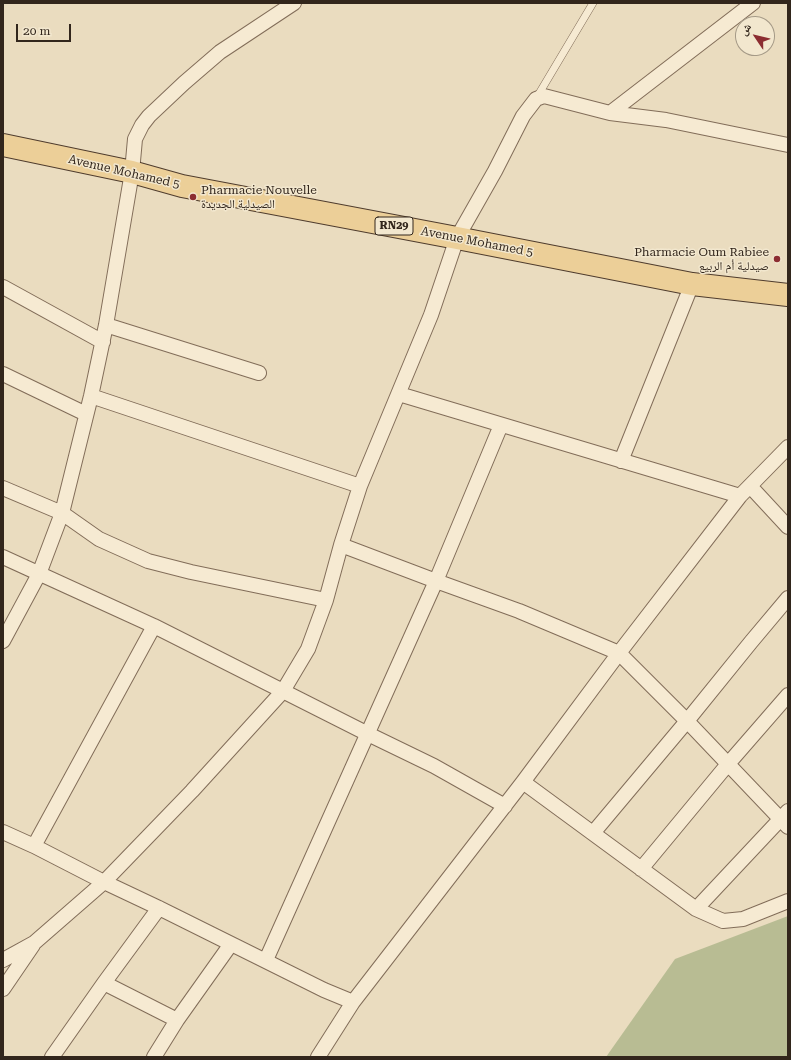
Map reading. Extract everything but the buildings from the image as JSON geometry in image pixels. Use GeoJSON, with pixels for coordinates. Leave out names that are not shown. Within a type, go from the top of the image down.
{"type":"FeatureCollection","features":[{"type":"Feature","properties":{"kind":"main road","name":"Avenue Mohamed 5"},"geometry":{"type":"LineString","coordinates":[[3,145],[132,172],[182,186],[692,284],[788,295]]}},
{"type":"Feature","properties":{"kind":"street"},"geometry":{"type":"LineString","coordinates":[[3,641],[39,574],[62,513],[103,342],[132,172],[135,139],[142,125],[150,116],[184,83],[220,52],[294,3]]}},
{"type":"Feature","properties":{"kind":"street"},"geometry":{"type":"LineString","coordinates":[[610,113],[753,3]]}},
{"type":"Feature","properties":{"kind":"street"},"geometry":{"type":"LineString","coordinates":[[3,960],[34,943],[104,882],[192,791],[283,691],[308,649],[326,600],[341,544],[360,486],[431,315],[457,238],[495,171],[523,116],[536,99],[544,96],[610,113],[666,120],[788,145]]}},
{"type":"Feature","properties":{"kind":"street"},"geometry":{"type":"LineString","coordinates":[[621,461],[692,284]]}},
{"type":"Feature","properties":{"kind":"street"},"geometry":{"type":"LineString","coordinates":[[3,287],[103,342]]}},
{"type":"Feature","properties":{"kind":"street"},"geometry":{"type":"LineString","coordinates":[[106,325],[259,373]]}},
{"type":"Feature","properties":{"kind":"street"},"geometry":{"type":"LineString","coordinates":[[3,374],[86,414]]}},
{"type":"Feature","properties":{"kind":"street"},"geometry":{"type":"LineString","coordinates":[[399,394],[621,461],[745,491],[788,527]]}},
{"type":"Feature","properties":{"kind":"street"},"geometry":{"type":"LineString","coordinates":[[91,396],[360,486]]}},
{"type":"Feature","properties":{"kind":"street"},"geometry":{"type":"LineString","coordinates":[[266,960],[436,581],[501,425]]}},
{"type":"Feature","properties":{"kind":"street"},"geometry":{"type":"LineString","coordinates":[[318,1057],[353,1002],[523,782],[619,653],[745,491],[788,447]]}},
{"type":"Feature","properties":{"kind":"street"},"geometry":{"type":"LineString","coordinates":[[3,488],[62,513],[99,539],[148,561],[191,572],[326,600]]}},
{"type":"Feature","properties":{"kind":"street"},"geometry":{"type":"LineString","coordinates":[[341,544],[519,611],[619,653],[728,764],[786,819],[696,909]]}},
{"type":"Feature","properties":{"kind":"street"},"geometry":{"type":"LineString","coordinates":[[3,557],[154,626],[434,766],[504,806]]}},
{"type":"Feature","properties":{"kind":"street"},"geometry":{"type":"LineString","coordinates":[[592,833],[687,721],[788,598]]}},
{"type":"Feature","properties":{"kind":"street"},"geometry":{"type":"LineString","coordinates":[[34,846],[154,626]]}},
{"type":"Feature","properties":{"kind":"street"},"geometry":{"type":"LineString","coordinates":[[641,869],[728,764],[788,695]]}},
{"type":"Feature","properties":{"kind":"street"},"geometry":{"type":"LineString","coordinates":[[523,782],[696,909],[723,922],[743,919],[788,901]]}},
{"type":"Feature","properties":{"kind":"street"},"geometry":{"type":"LineString","coordinates":[[3,832],[266,960],[324,990],[353,1002]]}},
{"type":"Feature","properties":{"kind":"street"},"geometry":{"type":"LineString","coordinates":[[52,1057],[159,908]]}},
{"type":"Feature","properties":{"kind":"street"},"geometry":{"type":"LineString","coordinates":[[3,989],[34,943]]}},
{"type":"Feature","properties":{"kind":"street"},"geometry":{"type":"LineString","coordinates":[[154,1057],[177,1020],[231,944]]}},
{"type":"Feature","properties":{"kind":"street"},"geometry":{"type":"LineString","coordinates":[[104,983],[177,1020]]}},
{"type":"Feature","properties":{"kind":"lane"},"geometry":{"type":"LineString","coordinates":[[536,99],[593,3]]}},
{"type":"Feature","properties":{"kind":"green space"},"geometry":{"type":"Polygon","coordinates":[[[788,916],[788,1057],[606,1057],[675,959],[788,916]]]}},
{"type":"Feature","properties":{"kind":"place","name":"Pharmacie Nouvelle الصيدلية الجديدة"},"geometry":{"type":"Point","coordinates":[193,197]}},
{"type":"Feature","properties":{"kind":"place","name":"Pharmacie Oum Rabiee صيدلية أم الربيع"},"geometry":{"type":"Point","coordinates":[777,259]}}]}
